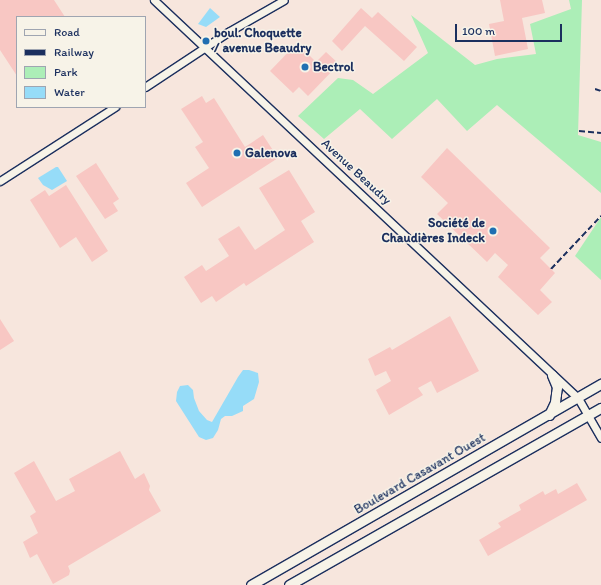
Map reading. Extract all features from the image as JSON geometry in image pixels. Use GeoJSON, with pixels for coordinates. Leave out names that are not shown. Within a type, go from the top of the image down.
{"type":"FeatureCollection","features":[{"type":"Feature","properties":{"kind":"main road"},"geometry":{"type":"LineString","coordinates":[[549,415],[555,402],[557,387],[552,375]]}},
{"type":"Feature","properties":{"kind":"main road","name":"Boulevard Casavant Ouest"},"geometry":{"type":"LineString","coordinates":[[251,585],[601,384]]}},
{"type":"Feature","properties":{"kind":"main road"},"geometry":{"type":"LineString","coordinates":[[289,585],[601,408]]}},
{"type":"Feature","properties":{"kind":"street","name":"Avenue Beaudry"},"geometry":{"type":"LineString","coordinates":[[154,0],[578,398],[601,438]]}},
{"type":"Feature","properties":{"kind":"street"},"geometry":{"type":"LineString","coordinates":[[146,86],[228,32],[284,0]]}},
{"type":"Feature","properties":{"kind":"street"},"geometry":{"type":"LineString","coordinates":[[0,181],[113,108]]}},
{"type":"Feature","properties":{"kind":"green space"},"geometry":{"type":"Polygon","coordinates":[[[569,0],[582,0],[578,135],[601,142],[601,193],[497,105],[467,131],[437,99],[392,139],[360,109],[324,139],[298,116],[338,78],[353,80],[373,94],[428,53],[411,15],[475,65],[497,59],[536,54],[530,24],[571,9],[569,0]]]}},
{"type":"Feature","properties":{"kind":"green space"},"geometry":{"type":"Polygon","coordinates":[[[601,217],[601,280],[575,256],[601,217]]]}},
{"type":"Feature","properties":{"kind":"water"},"geometry":{"type":"Polygon","coordinates":[[[210,8],[220,17],[206,27],[198,24],[210,8]]]}},
{"type":"Feature","properties":{"kind":"water"},"geometry":{"type":"Polygon","coordinates":[[[58,167],[67,181],[52,190],[43,185],[38,178],[58,167]]]}},
{"type":"Feature","properties":{"kind":"water"},"geometry":{"type":"Polygon","coordinates":[[[243,370],[258,373],[259,382],[254,399],[243,406],[243,411],[232,416],[225,416],[221,419],[218,430],[213,438],[206,440],[199,437],[176,401],[177,392],[180,386],[188,385],[193,390],[194,398],[199,411],[207,420],[212,422],[243,370]]]}},
{"type":"Feature","properties":{"kind":"building"},"geometry":{"type":"Polygon","coordinates":[[[0,0],[54,0],[64,16],[16,16],[16,74],[0,50],[0,0]]]}},
{"type":"Feature","properties":{"kind":"building"},"geometry":{"type":"Polygon","coordinates":[[[500,0],[542,0],[545,13],[522,18],[528,49],[495,56],[489,24],[504,21],[500,0]]]}},
{"type":"Feature","properties":{"kind":"building"},"geometry":{"type":"Polygon","coordinates":[[[361,8],[372,18],[378,12],[417,47],[404,61],[365,26],[342,51],[332,41],[361,8]]]}},
{"type":"Feature","properties":{"kind":"building","name":"Bectrol"},"geometry":{"type":"Polygon","coordinates":[[[297,43],[316,62],[326,52],[339,64],[308,96],[299,87],[293,93],[270,71],[297,43]]]}},
{"type":"Feature","properties":{"kind":"building","name":"Galenova"},"geometry":{"type":"Polygon","coordinates":[[[202,96],[206,103],[214,98],[245,147],[263,135],[278,158],[202,207],[186,183],[209,168],[195,147],[203,142],[181,109],[202,96]]]}},
{"type":"Feature","properties":{"kind":"building","name":"Société de Chaudières Indeck"},"geometry":{"type":"Polygon","coordinates":[[[447,148],[550,248],[540,258],[555,273],[540,290],[552,302],[538,315],[498,277],[508,265],[495,253],[487,262],[437,214],[448,203],[421,177],[447,148]]]}},
{"type":"Feature","properties":{"kind":"building"},"geometry":{"type":"Polygon","coordinates":[[[96,163],[119,199],[113,203],[118,211],[105,219],[76,176],[96,163]]]}},
{"type":"Feature","properties":{"kind":"building"},"geometry":{"type":"Polygon","coordinates":[[[289,170],[315,212],[301,221],[314,242],[246,286],[244,283],[216,302],[212,296],[201,303],[184,277],[202,265],[206,271],[229,256],[218,239],[239,226],[255,250],[285,230],[259,188],[289,170]]]}},
{"type":"Feature","properties":{"kind":"building"},"geometry":{"type":"Polygon","coordinates":[[[66,185],[108,251],[92,262],[76,237],[60,248],[30,200],[45,190],[49,196],[66,185]]]}},
{"type":"Feature","properties":{"kind":"building"},"geometry":{"type":"Polygon","coordinates":[[[450,316],[479,371],[437,393],[431,381],[418,388],[423,395],[389,415],[376,390],[391,381],[386,371],[375,376],[368,359],[390,347],[392,350],[450,316]]]}},
{"type":"Feature","properties":{"kind":"building"},"geometry":{"type":"Polygon","coordinates":[[[0,319],[14,341],[0,350],[0,319]]]}},
{"type":"Feature","properties":{"kind":"building"},"geometry":{"type":"Polygon","coordinates":[[[120,451],[135,479],[144,473],[150,486],[149,490],[161,511],[68,566],[70,571],[69,575],[53,584],[37,554],[30,558],[23,542],[38,533],[30,516],[36,512],[14,473],[34,461],[56,501],[75,491],[69,479],[120,451]]]}},
{"type":"Feature","properties":{"kind":"building"},"geometry":{"type":"Polygon","coordinates":[[[577,483],[587,500],[488,556],[479,540],[501,527],[498,523],[521,510],[519,505],[543,491],[545,495],[556,489],[558,494],[577,483]]]}},
{"type":"Feature","properties":{"kind":"railway"},"geometry":{"type":"LineString","coordinates":[[595,89],[601,91]]}},
{"type":"Feature","properties":{"kind":"railway"},"geometry":{"type":"LineString","coordinates":[[579,131],[601,133]]}},
{"type":"Feature","properties":{"kind":"railway"},"geometry":{"type":"LineString","coordinates":[[551,269],[601,216]]}},
{"type":"Feature","properties":{"kind":"place","name":"boul. Choquette / avenue Beaudry"},"geometry":{"type":"Point","coordinates":[206,41]}},
{"type":"Feature","properties":{"kind":"place","name":"Bectrol"},"geometry":{"type":"Point","coordinates":[305,67]}},
{"type":"Feature","properties":{"kind":"place","name":"Galenova"},"geometry":{"type":"Point","coordinates":[237,153]}},
{"type":"Feature","properties":{"kind":"place","name":"Société de Chaudières Indeck"},"geometry":{"type":"Point","coordinates":[493,231]}}]}
